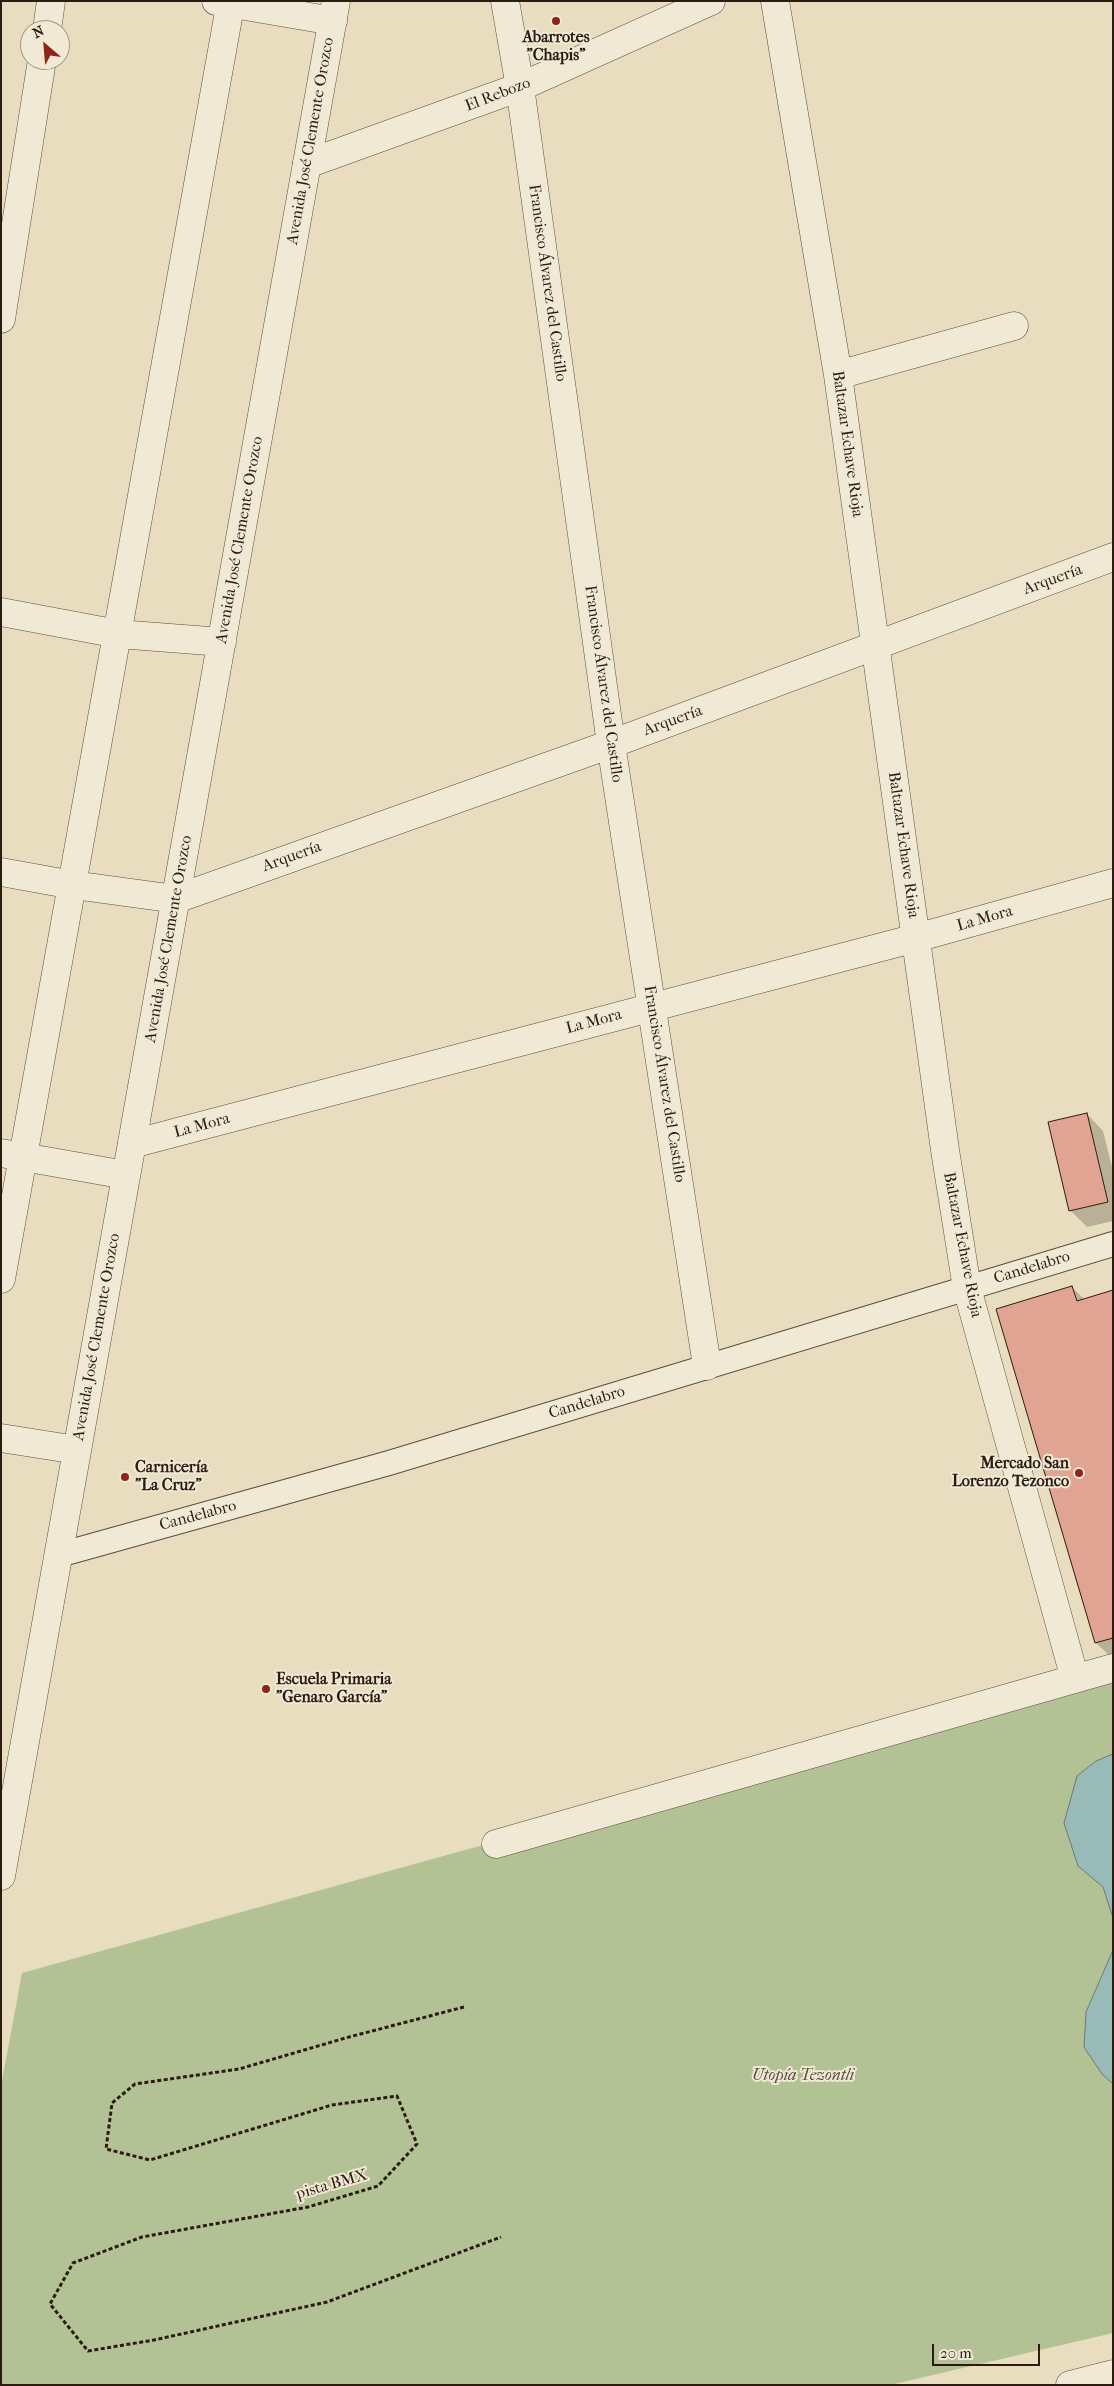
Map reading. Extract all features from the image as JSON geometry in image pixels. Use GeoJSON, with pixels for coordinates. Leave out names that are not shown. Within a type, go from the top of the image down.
{"type":"FeatureCollection","features":[{"type":"Feature","properties":{"kind":"street"},"geometry":{"type":"LineString","coordinates":[[48,20],[51,1]]}},
{"type":"Feature","properties":{"kind":"street","name":"Francisco Álvarez del Castillo"},"geometry":{"type":"LineString","coordinates":[[505,1],[520,87],[612,744],[707,1366]]}},
{"type":"Feature","properties":{"kind":"street","name":"El Rebozo"},"geometry":{"type":"LineString","coordinates":[[307,164],[520,87],[711,1]]}},
{"type":"Feature","properties":{"kind":"street","name":"Baltazar Echave Rioja"},"geometry":{"type":"LineString","coordinates":[[775,1],[838,375],[945,1150],[967,1288],[1075,1679]]}},
{"type":"Feature","properties":{"kind":"street"},"geometry":{"type":"LineString","coordinates":[[1,1279],[12,1155],[73,885],[226,2],[334,11]]}},
{"type":"Feature","properties":{"kind":"street","name":"Avenida José Clemente Orozco"},"geometry":{"type":"LineString","coordinates":[[1,1876],[334,11]]}},
{"type":"Feature","properties":{"kind":"street"},"geometry":{"type":"LineString","coordinates":[[1,319],[40,70]]}},
{"type":"Feature","properties":{"kind":"street"},"geometry":{"type":"LineString","coordinates":[[838,375],[1014,326]]}},
{"type":"Feature","properties":{"kind":"street","name":"Arquería"},"geometry":{"type":"LineString","coordinates":[[176,899],[612,744],[1113,558]]}},
{"type":"Feature","properties":{"kind":"street"},"geometry":{"type":"LineString","coordinates":[[1,612],[118,634],[222,642]]}},
{"type":"Feature","properties":{"kind":"street"},"geometry":{"type":"LineString","coordinates":[[1,872],[73,885],[176,899]]}},
{"type":"Feature","properties":{"kind":"street","name":"La Mora"},"geometry":{"type":"LineString","coordinates":[[132,1144],[916,938],[1113,883]]}},
{"type":"Feature","properties":{"kind":"street"},"geometry":{"type":"LineString","coordinates":[[12,1155],[126,1175]]}},
{"type":"Feature","properties":{"kind":"street","name":"Candelabro"},"geometry":{"type":"LineString","coordinates":[[59,1555],[389,1463],[1113,1244]]}},
{"type":"Feature","properties":{"kind":"street"},"geometry":{"type":"LineString","coordinates":[[1,1438],[77,1450]]}},
{"type":"Feature","properties":{"kind":"street"},"geometry":{"type":"LineString","coordinates":[[496,1844],[1113,1668]]}},
{"type":"Feature","properties":{"kind":"street"},"geometry":{"type":"LineString","coordinates":[[1070,2385],[1103,2379]]}},
{"type":"Feature","properties":{"kind":"path","name":"pista BMX"},"geometry":{"type":"LineString","coordinates":[[464,2007],[239,2068],[135,2084],[112,2103],[106,2149],[150,2160],[332,2105],[397,2096],[417,2144],[378,2186],[308,2207],[142,2238],[73,2263],[50,2304],[88,2351],[154,2340],[327,2302],[501,2237]]}},
{"type":"Feature","properties":{"kind":"green space","name":"Utopía Tezontli"},"geometry":{"type":"Polygon","coordinates":[[[1113,1670],[1113,2333],[890,2385],[1,2385],[1,2086],[22,1973],[1113,1670]]]}},
{"type":"Feature","properties":{"kind":"water"},"geometry":{"type":"Polygon","coordinates":[[[1113,1754],[1113,1918],[1103,1887],[1078,1866],[1064,1823],[1077,1776],[1096,1761],[1113,1754]]]}},
{"type":"Feature","properties":{"kind":"water"},"geometry":{"type":"Polygon","coordinates":[[[1113,1950],[1113,2084],[1102,2074],[1084,2047],[1086,2012],[1113,1950]]]}},
{"type":"Feature","properties":{"kind":"building"},"geometry":{"type":"Polygon","coordinates":[[[1087,1113],[1108,1202],[1069,1211],[1048,1122],[1087,1113]]]}},
{"type":"Feature","properties":{"kind":"building","name":"Mercado San Lorenzo Tezonco"},"geometry":{"type":"Polygon","coordinates":[[[1072,1286],[1077,1301],[1113,1290],[1113,1638],[1095,1643],[996,1309],[1072,1286]]]}},
{"type":"Feature","properties":{"kind":"place","name":"Abarrotes \"Chapis\""},"geometry":{"type":"Point","coordinates":[556,21]}},
{"type":"Feature","properties":{"kind":"place","name":"Mercado San Lorenzo Tezonco"},"geometry":{"type":"Point","coordinates":[1079,1473]}},
{"type":"Feature","properties":{"kind":"place","name":"Carnicería \"La Cruz\""},"geometry":{"type":"Point","coordinates":[125,1477]}},
{"type":"Feature","properties":{"kind":"place","name":"Escuela Primaria \"Genaro García\""},"geometry":{"type":"Point","coordinates":[266,1689]}}]}
